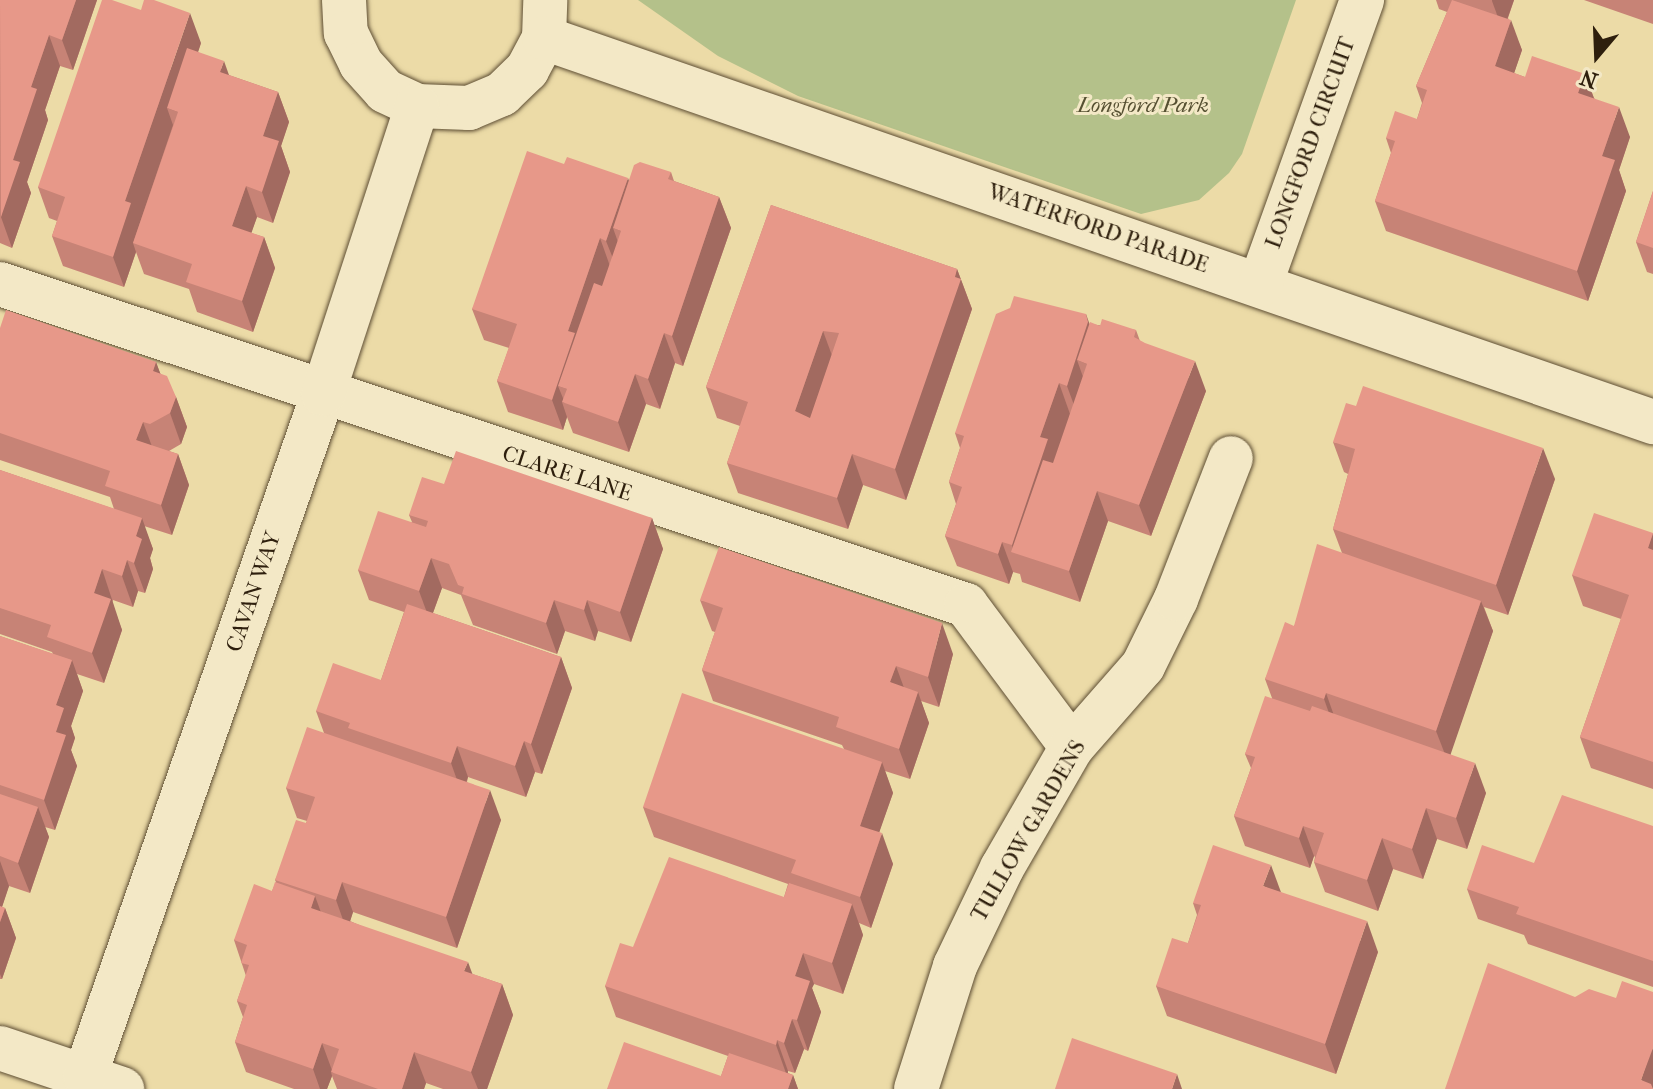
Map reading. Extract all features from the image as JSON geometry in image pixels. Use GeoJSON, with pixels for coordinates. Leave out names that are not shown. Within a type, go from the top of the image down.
{"type":"FeatureCollection","features":[{"type":"Feature","properties":{"kind":"street"},"geometry":{"type":"LineString","coordinates":[[344,0],[346,33],[361,64],[385,91],[417,106],[469,108],[502,94],[527,70],[544,19]]}},
{"type":"Feature","properties":{"kind":"street","name":"LONGFORD CIRCUIT"},"geometry":{"type":"LineString","coordinates":[[1260,285],[1362,0]]}},
{"type":"Feature","properties":{"kind":"street","name":"WATERFORD PARADE"},"geometry":{"type":"LineString","coordinates":[[544,19],[1260,285],[1653,422]]}},
{"type":"Feature","properties":{"kind":"street","name":"CAVAN WAY"},"geometry":{"type":"LineString","coordinates":[[104,1082],[417,106]]}},
{"type":"Feature","properties":{"kind":"street","name":"CLARE LANE"},"geometry":{"type":"LineString","coordinates":[[0,284],[323,394],[966,605],[1072,747]]}},
{"type":"Feature","properties":{"kind":"street","name":"TULLOW GARDENS"},"geometry":{"type":"LineString","coordinates":[[916,1089],[955,966],[1002,868],[1072,747],[1143,666],[1176,599],[1231,458]]}},
{"type":"Feature","properties":{"kind":"street"},"geometry":{"type":"LineString","coordinates":[[0,1048],[104,1082]]}},
{"type":"Feature","properties":{"kind":"green space","name":"Longford Park"},"geometry":{"type":"Polygon","coordinates":[[[638,0],[1296,0],[1242,154],[1229,173],[1199,200],[1141,214],[798,96],[718,56],[638,0]]]}},
{"type":"Feature","properties":{"kind":"building"},"geometry":{"type":"Polygon","coordinates":[[[0,0],[76,0],[62,40],[49,35],[31,87],[37,89],[13,160],[20,162],[1,217],[0,0]]]}},
{"type":"Feature","properties":{"kind":"building"},"geometry":{"type":"Polygon","coordinates":[[[102,0],[112,0],[141,10],[144,0],[154,0],[190,13],[125,201],[131,203],[113,257],[52,236],[65,197],[38,187],[102,0]]]}},
{"type":"Feature","properties":{"kind":"building"},"geometry":{"type":"Polygon","coordinates":[[[1452,0],[1511,20],[1495,66],[1525,77],[1532,56],[1585,74],[1578,93],[1619,107],[1602,156],[1615,160],[1577,271],[1375,201],[1395,141],[1386,138],[1395,111],[1417,119],[1427,90],[1416,86],[1452,0]]]}},
{"type":"Feature","properties":{"kind":"building"},"geometry":{"type":"Polygon","coordinates":[[[187,48],[224,61],[220,72],[278,92],[263,136],[279,141],[262,192],[246,186],[232,226],[264,237],[242,301],[186,282],[192,264],[133,243],[178,112],[167,108],[187,48]]]}},
{"type":"Feature","properties":{"kind":"building"},"geometry":{"type":"Polygon","coordinates":[[[527,151],[564,164],[567,157],[628,178],[606,241],[600,238],[568,331],[575,333],[552,400],[497,381],[517,324],[472,309],[527,151]]]}},
{"type":"Feature","properties":{"kind":"building"},"geometry":{"type":"Polygon","coordinates":[[[640,162],[671,172],[668,179],[719,197],[672,336],[664,333],[648,379],[635,374],[618,422],[562,402],[567,389],[558,386],[594,283],[602,286],[621,231],[613,228],[634,165],[640,162]]]}},
{"type":"Feature","properties":{"kind":"building"},"geometry":{"type":"Polygon","coordinates":[[[1653,191],[1653,248],[1636,242],[1653,191]]]}},
{"type":"Feature","properties":{"kind":"building"},"geometry":{"type":"Polygon","coordinates":[[[771,205],[957,269],[955,277],[961,279],[895,469],[852,454],[837,498],[727,463],[748,402],[706,387],[771,205]],[[823,331],[795,411],[810,418],[839,333],[823,331]]]}},
{"type":"Feature","properties":{"kind":"building"},"geometry":{"type":"Polygon","coordinates":[[[1014,296],[1086,314],[1088,322],[1067,386],[1059,383],[1040,437],[1048,439],[1012,545],[1002,542],[998,554],[945,536],[962,487],[949,482],[964,436],[955,433],[996,314],[1010,308],[1014,296]]]}},
{"type":"Feature","properties":{"kind":"building"},"geometry":{"type":"Polygon","coordinates":[[[6,310],[156,362],[153,371],[167,376],[176,397],[170,413],[150,424],[143,422],[136,440],[178,454],[161,505],[105,486],[110,471],[0,433],[0,328],[6,310]]]}},
{"type":"Feature","properties":{"kind":"building"},"geometry":{"type":"Polygon","coordinates":[[[1102,319],[1136,330],[1134,337],[1145,343],[1195,361],[1139,505],[1097,491],[1069,571],[1011,552],[1043,460],[1053,463],[1087,364],[1077,360],[1090,322],[1100,326],[1102,319]]]}},
{"type":"Feature","properties":{"kind":"building"},"geometry":{"type":"Polygon","coordinates":[[[1363,386],[1543,448],[1496,585],[1333,529],[1355,449],[1333,442],[1346,403],[1356,406],[1363,386]]]}},
{"type":"Feature","properties":{"kind":"building"},"geometry":{"type":"Polygon","coordinates":[[[456,451],[652,518],[620,612],[587,600],[584,610],[554,600],[546,623],[462,594],[464,587],[458,585],[449,564],[431,558],[419,591],[358,570],[378,511],[426,527],[428,521],[409,515],[422,477],[444,484],[456,451]]]}},
{"type":"Feature","properties":{"kind":"building"},"geometry":{"type":"Polygon","coordinates":[[[0,470],[142,518],[136,536],[142,539],[134,563],[127,560],[122,576],[102,569],[94,593],[111,599],[92,653],[47,637],[51,625],[0,608],[0,470]]]}},
{"type":"Feature","properties":{"kind":"building"},"geometry":{"type":"Polygon","coordinates":[[[1594,513],[1653,533],[1648,548],[1653,550],[1653,762],[1580,737],[1629,595],[1572,575],[1594,513]]]}},
{"type":"Feature","properties":{"kind":"building"},"geometry":{"type":"Polygon","coordinates":[[[1317,544],[1481,601],[1436,731],[1326,693],[1324,699],[1265,679],[1285,622],[1294,626],[1317,544]]]}},
{"type":"Feature","properties":{"kind":"building"},"geometry":{"type":"Polygon","coordinates":[[[719,547],[942,623],[928,677],[896,666],[890,682],[918,692],[899,749],[836,727],[839,717],[702,670],[723,608],[700,600],[719,547]]]}},
{"type":"Feature","properties":{"kind":"building"},"geometry":{"type":"Polygon","coordinates":[[[407,604],[561,657],[531,744],[524,741],[515,766],[457,746],[451,763],[348,728],[350,723],[316,711],[333,663],[381,680],[407,604]]]}},
{"type":"Feature","properties":{"kind":"building"},"geometry":{"type":"Polygon","coordinates":[[[0,636],[72,660],[56,705],[64,708],[56,732],[66,735],[44,800],[0,785],[0,636]]]}},
{"type":"Feature","properties":{"kind":"building"},"geometry":{"type":"Polygon","coordinates":[[[682,693],[882,762],[860,826],[882,833],[860,897],[791,873],[796,860],[643,807],[682,693]]]}},
{"type":"Feature","properties":{"kind":"building"},"geometry":{"type":"Polygon","coordinates":[[[1265,696],[1310,711],[1312,706],[1475,763],[1456,818],[1426,808],[1412,849],[1382,838],[1367,880],[1314,862],[1324,833],[1303,826],[1299,838],[1234,816],[1255,757],[1245,754],[1265,696]]]}},
{"type":"Feature","properties":{"kind":"building"},"geometry":{"type":"Polygon","coordinates":[[[307,727],[490,790],[446,917],[342,882],[336,900],[275,880],[296,820],[306,823],[315,797],[286,788],[307,727]]]}},
{"type":"Feature","properties":{"kind":"building"},"geometry":{"type":"Polygon","coordinates":[[[0,794],[38,807],[18,863],[0,856],[0,794]]]}},
{"type":"Feature","properties":{"kind":"building"},"geometry":{"type":"Polygon","coordinates":[[[1562,795],[1653,826],[1653,961],[1516,914],[1519,907],[1467,889],[1482,845],[1534,863],[1562,795]]]}},
{"type":"Feature","properties":{"kind":"building"},"geometry":{"type":"Polygon","coordinates":[[[1213,845],[1271,865],[1263,886],[1367,921],[1325,1044],[1156,986],[1172,938],[1188,943],[1201,905],[1193,903],[1213,845]]]}},
{"type":"Feature","properties":{"kind":"building"},"geometry":{"type":"Polygon","coordinates":[[[669,857],[784,897],[789,883],[852,904],[832,963],[803,953],[795,976],[810,981],[797,1020],[792,1019],[784,1043],[777,1040],[776,1045],[605,986],[620,943],[633,947],[669,857]]]}},
{"type":"Feature","properties":{"kind":"building"},"geometry":{"type":"Polygon","coordinates":[[[275,882],[315,896],[311,908],[468,962],[464,971],[502,984],[471,1072],[414,1052],[402,1089],[378,1089],[331,1072],[339,1049],[322,1043],[313,1069],[235,1042],[247,1005],[237,1001],[249,965],[241,963],[247,945],[234,940],[254,884],[272,891],[275,882]]]}},
{"type":"Feature","properties":{"kind":"building"},"geometry":{"type":"Polygon","coordinates":[[[1488,963],[1575,997],[1589,989],[1616,998],[1622,981],[1653,992],[1653,1048],[1641,1080],[1651,1084],[1653,1089],[1445,1089],[1488,963]]]}},
{"type":"Feature","properties":{"kind":"building"},"geometry":{"type":"Polygon","coordinates":[[[1072,1038],[1177,1074],[1172,1089],[1055,1089],[1072,1038]]]}},
{"type":"Feature","properties":{"kind":"building"},"geometry":{"type":"Polygon","coordinates":[[[624,1042],[721,1076],[729,1053],[793,1075],[788,1089],[607,1089],[624,1042]]]}}]}
